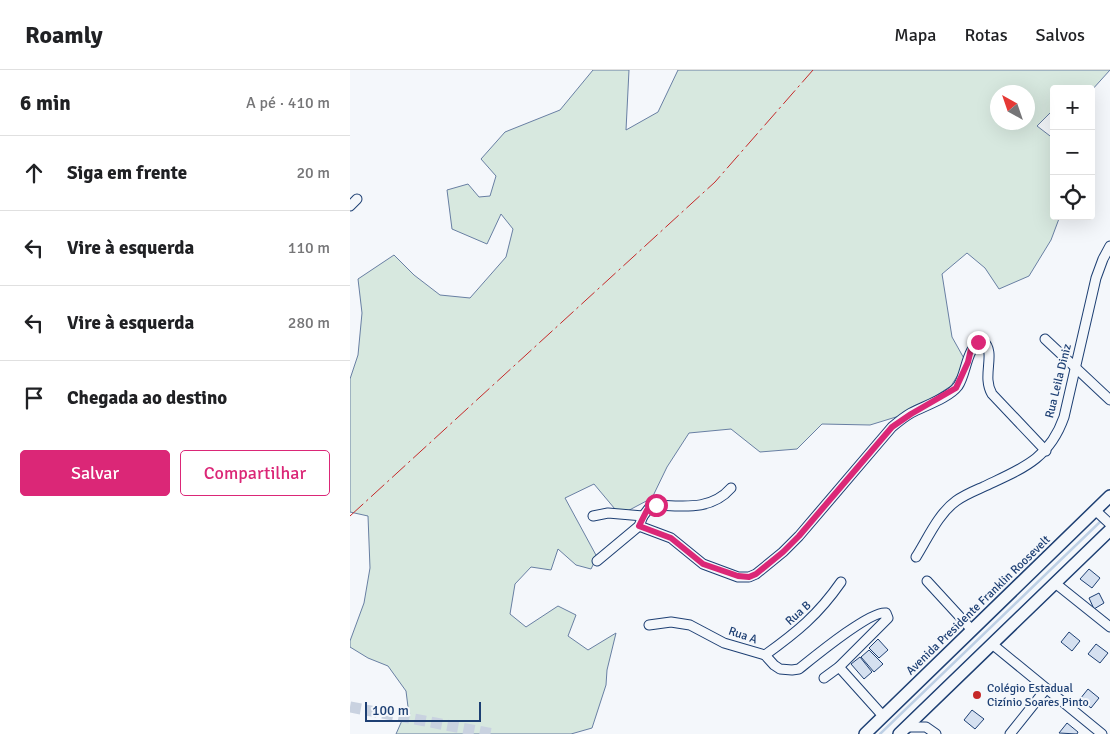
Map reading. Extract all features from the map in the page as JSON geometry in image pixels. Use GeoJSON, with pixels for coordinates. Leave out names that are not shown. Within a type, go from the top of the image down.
{"type":"FeatureCollection","features":[{"type":"Feature","properties":{"kind":"main road","name":"Avenida Presidente Franklin Roosevelt"},"geometry":{"type":"LineString","coordinates":[[903,730],[1055,583],[1105,520],[1110,496]]}},
{"type":"Feature","properties":{"kind":"main road","name":"Avenida Presidente Franklin Roosevelt"},"geometry":{"type":"LineString","coordinates":[[865,734],[972,630],[1105,520]]}},
{"type":"Feature","properties":{"kind":"street","name":"Rua Leila Diniz"},"geometry":{"type":"LineString","coordinates":[[919,552],[943,514],[956,501],[1036,459],[1052,443],[1061,424],[1096,278],[1110,246]]}},
{"type":"Feature","properties":{"kind":"street"},"geometry":{"type":"LineString","coordinates":[[1045,339],[1110,400]]}},
{"type":"Feature","properties":{"kind":"street"},"geometry":{"type":"LineString","coordinates":[[639,526],[671,538],[703,564],[738,576],[749,577],[756,574],[799,536],[892,427],[956,388],[968,362],[971,349],[978,342],[983,341],[990,351],[987,379],[988,387],[992,394],[1046,451]]}},
{"type":"Feature","properties":{"kind":"street"},"geometry":{"type":"LineString","coordinates":[[597,561],[639,526],[643,516],[650,507],[656,505],[706,506],[717,500],[731,488]]}},
{"type":"Feature","properties":{"kind":"street"},"geometry":{"type":"LineString","coordinates":[[592,516],[608,513],[643,516]]}},
{"type":"Feature","properties":{"kind":"street"},"geometry":{"type":"LineString","coordinates":[[926,581],[972,630]]}},
{"type":"Feature","properties":{"kind":"street","name":"Rua B"},"geometry":{"type":"LineString","coordinates":[[765,655],[803,627],[824,606],[841,582]]}},
{"type":"Feature","properties":{"kind":"street"},"geometry":{"type":"LineString","coordinates":[[1055,583],[1110,628]]}},
{"type":"Feature","properties":{"kind":"street","name":"Rua A"},"geometry":{"type":"LineString","coordinates":[[649,625],[671,622],[690,625],[724,643],[765,655],[780,669],[792,670],[799,668],[868,618],[884,612],[888,615],[883,623],[839,667]]}},
{"type":"Feature","properties":{"kind":"street"},"geometry":{"type":"LineString","coordinates":[[992,644],[1102,734]]}},
{"type":"Feature","properties":{"kind":"street"},"geometry":{"type":"LineString","coordinates":[[824,678],[839,667],[883,716]]}},
{"type":"Feature","properties":{"kind":"street"},"geometry":{"type":"LineString","coordinates":[[1010,734],[1046,689]]}},
{"type":"Feature","properties":{"kind":"street"},"geometry":{"type":"LineString","coordinates":[[903,730],[926,727],[936,734]]}},
{"type":"Feature","properties":{"kind":"shaded area"},"geometry":{"type":"Polygon","coordinates":[[[593,70],[629,70],[626,130],[658,112],[678,70],[1110,70],[1095,87],[1095,85],[1050,85],[1050,113],[1037,126],[1050,136],[1050,220],[1058,220],[1051,240],[1029,276],[999,289],[985,268],[967,253],[942,274],[952,337],[966,362],[951,386],[909,413],[870,425],[822,424],[797,449],[760,452],[731,429],[689,433],[667,467],[652,498],[620,515],[594,484],[565,498],[597,557],[591,569],[576,565],[558,549],[551,570],[531,567],[515,584],[510,614],[526,627],[558,606],[576,615],[568,636],[588,650],[616,633],[607,670],[606,685],[592,728],[571,734],[396,734],[408,707],[406,691],[388,666],[368,658],[350,647],[350,641],[364,603],[370,568],[368,516],[350,512],[350,379],[358,355],[362,313],[358,279],[394,255],[414,275],[440,295],[470,298],[506,257],[513,229],[501,214],[487,244],[452,229],[447,190],[468,184],[479,197],[490,196],[496,176],[481,159],[505,132],[560,110],[593,70]]]}},
{"type":"Feature","properties":{"kind":"building"},"geometry":{"type":"Polygon","coordinates":[[[1089,569],[1100,578],[1092,588],[1080,579],[1089,569]]]}},
{"type":"Feature","properties":{"kind":"building"},"geometry":{"type":"Polygon","coordinates":[[[1099,593],[1104,603],[1094,609],[1089,598],[1099,593]]]}},
{"type":"Feature","properties":{"kind":"building"},"geometry":{"type":"Polygon","coordinates":[[[1069,632],[1080,641],[1072,651],[1061,642],[1069,632]]]}},
{"type":"Feature","properties":{"kind":"building"},"geometry":{"type":"Polygon","coordinates":[[[878,639],[888,650],[879,658],[869,648],[878,639]]]}},
{"type":"Feature","properties":{"kind":"building"},"geometry":{"type":"Polygon","coordinates":[[[1096,644],[1108,653],[1100,663],[1088,654],[1096,644]]]}},
{"type":"Feature","properties":{"kind":"building"},"geometry":{"type":"Polygon","coordinates":[[[869,650],[883,664],[874,672],[861,657],[869,650]]]}},
{"type":"Feature","properties":{"kind":"building"},"geometry":{"type":"Polygon","coordinates":[[[860,657],[872,672],[864,679],[851,664],[860,657]]]}},
{"type":"Feature","properties":{"kind":"building"},"geometry":{"type":"Polygon","coordinates":[[[1088,689],[1099,698],[1091,708],[1080,699],[1088,689]]]}},
{"type":"Feature","properties":{"kind":"building"},"geometry":{"type":"Polygon","coordinates":[[[972,710],[984,719],[975,729],[964,720],[972,710]]]}},
{"type":"Feature","properties":{"kind":"building"},"geometry":{"type":"Polygon","coordinates":[[[1067,723],[1078,732],[1077,734],[1059,733],[1067,723]]]}},
{"type":"Feature","properties":{"kind":"waterway"},"geometry":{"type":"LineString","coordinates":[[880,734],[1102,520]]}},
{"type":"Feature","properties":{"kind":"tunnel"},"geometry":{"type":"LineString","coordinates":[[350,707],[494,734]]}},
{"type":"Feature","properties":{"kind":"power"},"geometry":{"type":"LineString","coordinates":[[350,516],[715,182],[813,70]]}},
{"type":"Feature","properties":{"kind":"place","name":"Colégio Estadual Cizínio Soares Pinto"},"geometry":{"type":"Point","coordinates":[977,695]}},
{"type":"Feature","properties":{"kind":"route"},"geometry":{"type":"LineString","coordinates":[[656,505],[647,510],[639,526],[671,538],[691,556],[712,568],[738,576],[749,577],[756,574],[799,536],[885,433],[911,414],[956,388],[968,362],[971,349],[978,342]]}}]}
